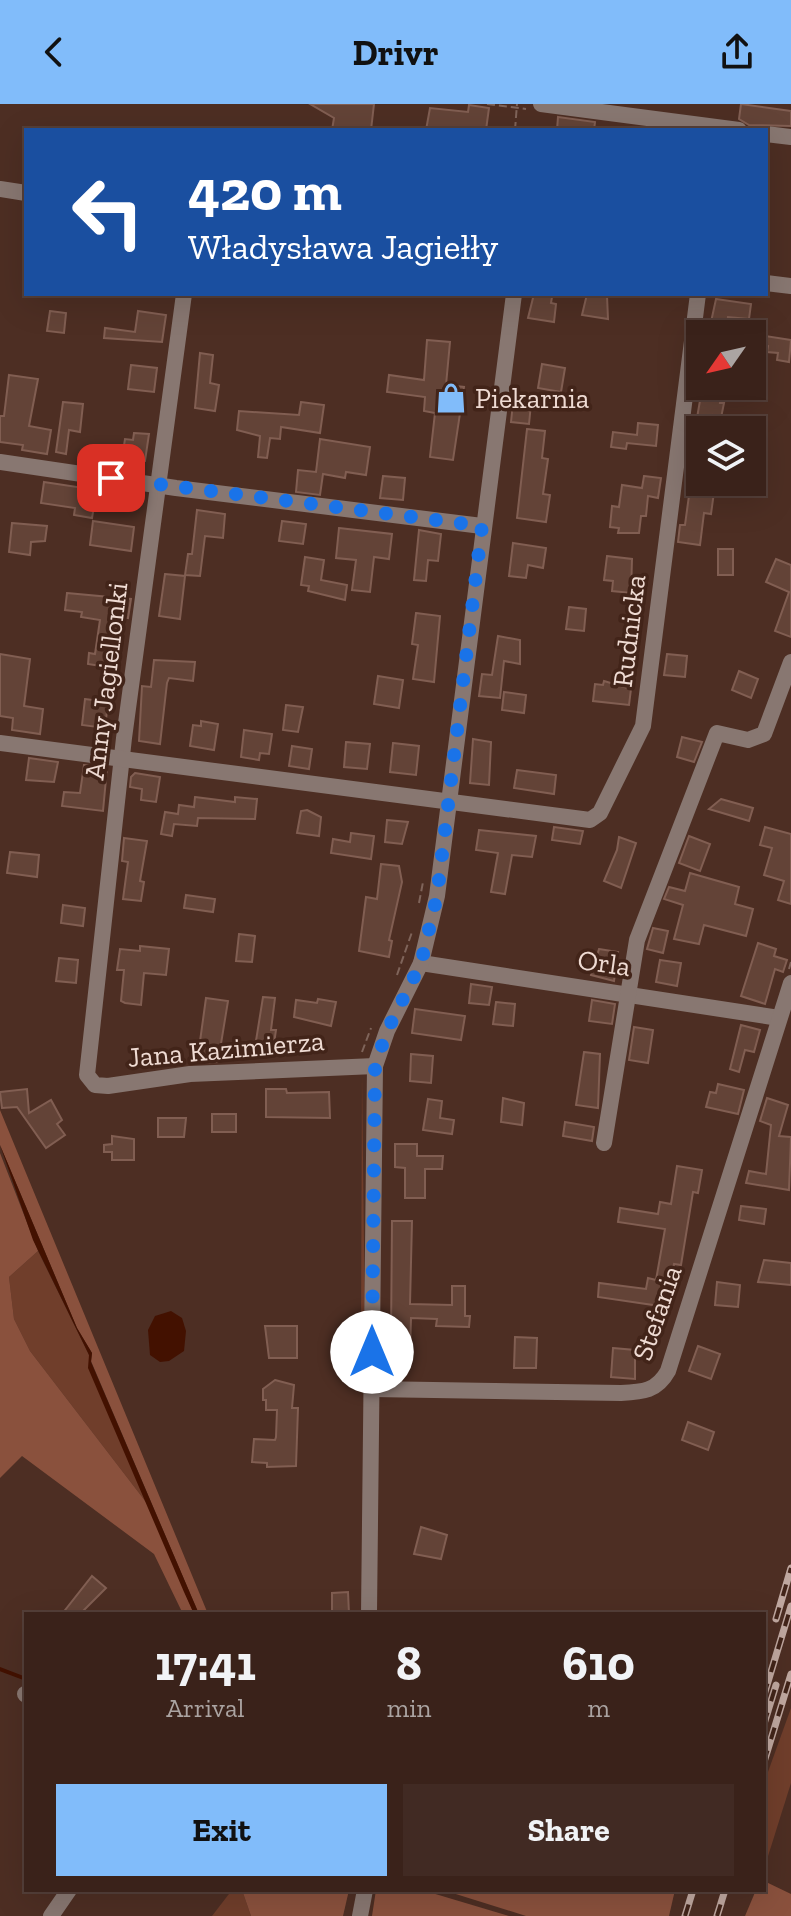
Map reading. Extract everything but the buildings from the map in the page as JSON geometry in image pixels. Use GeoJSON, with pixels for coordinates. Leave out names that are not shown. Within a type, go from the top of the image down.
{"type":"FeatureCollection","features":[{"type":"Feature","properties":{"kind":"street"},"geometry":{"type":"LineString","coordinates":[[541,104],[724,128]]}},
{"type":"Feature","properties":{"kind":"street"},"geometry":{"type":"LineString","coordinates":[[768,134],[791,137]]}},
{"type":"Feature","properties":{"kind":"street"},"geometry":{"type":"LineString","coordinates":[[0,189],[24,193]]}},
{"type":"Feature","properties":{"kind":"street"},"geometry":{"type":"LineString","coordinates":[[768,283],[791,286]]}},
{"type":"Feature","properties":{"kind":"street","name":"Anny Jagiellonki"},"geometry":{"type":"LineString","coordinates":[[87,1075],[121,760],[184,296]]}},
{"type":"Feature","properties":{"kind":"street"},"geometry":{"type":"LineString","coordinates":[[369,1612],[375,1066],[387,1031],[421,963],[437,896],[514,296]]}},
{"type":"Feature","properties":{"kind":"street","name":"Rudnicka"},"geometry":{"type":"LineString","coordinates":[[450,803],[590,820],[600,813],[643,726],[698,296]]}},
{"type":"Feature","properties":{"kind":"street"},"geometry":{"type":"LineString","coordinates":[[0,462],[482,526]]}},
{"type":"Feature","properties":{"kind":"street"},"geometry":{"type":"LineString","coordinates":[[604,1143],[626,992],[645,914],[717,733],[748,740],[761,738],[791,662]]}},
{"type":"Feature","properties":{"kind":"street"},"geometry":{"type":"LineString","coordinates":[[0,743],[450,803]]}},
{"type":"Feature","properties":{"kind":"street","name":"Orla"},"geometry":{"type":"LineString","coordinates":[[421,963],[626,992],[779,1018]]}},
{"type":"Feature","properties":{"kind":"street","name":"Stefania"},"geometry":{"type":"LineString","coordinates":[[372,1389],[621,1393],[655,1388],[668,1371],[791,983]]}},
{"type":"Feature","properties":{"kind":"street","name":"Jana Kazimierza"},"geometry":{"type":"LineString","coordinates":[[87,1075],[95,1085],[108,1086],[190,1074],[375,1066]]}},
{"type":"Feature","properties":{"kind":"street"},"geometry":{"type":"LineString","coordinates":[[51,1916],[68,1892]]}},
{"type":"Feature","properties":{"kind":"street"},"geometry":{"type":"LineString","coordinates":[[360,1916],[365,1892]]}},
{"type":"Feature","properties":{"kind":"path"},"geometry":{"type":"LineString","coordinates":[[515,128],[517,104]]}},
{"type":"Feature","properties":{"kind":"path"},"geometry":{"type":"LineString","coordinates":[[396,977],[416,922]]}},
{"type":"Feature","properties":{"kind":"path"},"geometry":{"type":"LineString","coordinates":[[361,1055],[371,1028]]}},
{"type":"Feature","properties":{"kind":"shaded area"},"geometry":{"type":"Polygon","coordinates":[[[362,1075],[365,1326],[361,1327],[362,1075]]]}},
{"type":"Feature","properties":{"kind":"shaded area"},"geometry":{"type":"Polygon","coordinates":[[[0,1110],[207,1612],[198,1612],[91,1361],[92,1353],[77,1328],[0,1145],[0,1110]]]}},
{"type":"Feature","properties":{"kind":"shaded area"},"geometry":{"type":"Polygon","coordinates":[[[0,1145],[77,1328],[92,1353],[91,1362],[198,1612],[193,1612],[184,1592],[88,1368],[89,1355],[33,1240],[0,1145]]]}},
{"type":"Feature","properties":{"kind":"shaded area"},"geometry":{"type":"Polygon","coordinates":[[[0,1153],[38,1251],[9,1277],[14,1319],[30,1351],[149,1506],[193,1612],[182,1612],[154,1554],[22,1456],[0,1478],[0,1153]]]}},
{"type":"Feature","properties":{"kind":"shaded area"},"geometry":{"type":"Polygon","coordinates":[[[38,1251],[89,1355],[92,1375],[149,1506],[30,1351],[14,1319],[9,1277],[38,1251]]]}},
{"type":"Feature","properties":{"kind":"shaded area"},"geometry":{"type":"Polygon","coordinates":[[[171,1311],[182,1318],[186,1331],[184,1351],[169,1361],[160,1362],[150,1355],[148,1330],[155,1316],[171,1311]]]}},
{"type":"Feature","properties":{"kind":"shaded area"},"geometry":{"type":"Polygon","coordinates":[[[791,1708],[791,1783],[766,1863],[766,1777],[791,1708]]]}},
{"type":"Feature","properties":{"kind":"shaded area"},"geometry":{"type":"Polygon","coordinates":[[[766,1882],[791,1894],[791,1916],[745,1916],[755,1892],[766,1892],[766,1882]]]}},
{"type":"Feature","properties":{"kind":"shaded area"},"geometry":{"type":"Polygon","coordinates":[[[230,1892],[243,1892],[251,1916],[212,1916],[230,1892]]]}},
{"type":"Feature","properties":{"kind":"shaded area"},"geometry":{"type":"Polygon","coordinates":[[[243,1892],[349,1892],[343,1916],[251,1916],[243,1892]]]}},
{"type":"Feature","properties":{"kind":"shaded area"},"geometry":{"type":"Polygon","coordinates":[[[376,1892],[429,1892],[509,1916],[372,1916],[376,1892]]]}},
{"type":"Feature","properties":{"kind":"shaded area"},"geometry":{"type":"Polygon","coordinates":[[[449,1892],[675,1892],[669,1916],[526,1916],[449,1892]]]}},
{"type":"Feature","properties":{"kind":"waterway"},"geometry":{"type":"LineString","coordinates":[[0,1669],[24,1678]]}},
{"type":"Feature","properties":{"kind":"railway"},"geometry":{"type":"LineString","coordinates":[[776,1619],[791,1568]]}},
{"type":"Feature","properties":{"kind":"railway"},"geometry":{"type":"LineString","coordinates":[[766,1688],[791,1606]]}},
{"type":"Feature","properties":{"kind":"railway"},"geometry":{"type":"LineString","coordinates":[[766,1755],[791,1674]]}},
{"type":"Feature","properties":{"kind":"railway"},"geometry":{"type":"LineString","coordinates":[[766,1718],[776,1685]]}},
{"type":"Feature","properties":{"kind":"railway"},"geometry":{"type":"LineString","coordinates":[[685,1916],[692,1892]]}},
{"type":"Feature","properties":{"kind":"railway"},"geometry":{"type":"LineString","coordinates":[[717,1916],[724,1892]]}},
{"type":"Feature","properties":{"kind":"place","name":"Piekarnia"},"geometry":{"type":"Point","coordinates":[451,398]}},
{"type":"Feature","properties":{"kind":"route"},"geometry":{"type":"LineString","coordinates":[[111,478],[482,526],[437,896],[421,963],[387,1031],[375,1066],[372,1352]]}}]}
